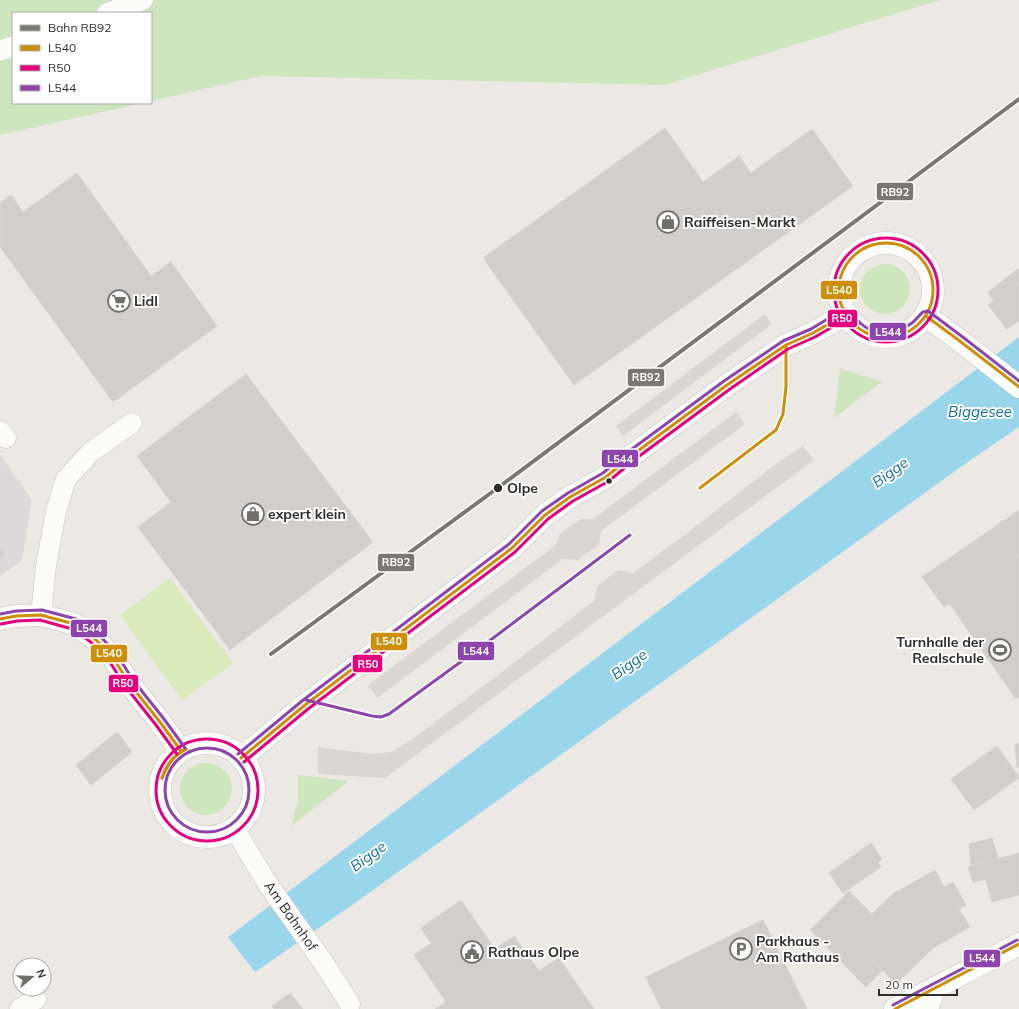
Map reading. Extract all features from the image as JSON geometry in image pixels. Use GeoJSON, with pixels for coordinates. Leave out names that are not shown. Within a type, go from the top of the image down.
{"type":"FeatureCollection","features":[{"type":"Feature","properties":{"kind":"main road"},"geometry":{"type":"LineString","coordinates":[[880,242],[896,243],[911,249],[924,260],[931,273],[934,287],[932,302],[926,316],[916,327],[903,334],[888,337],[872,335],[859,329],[846,314],[841,303],[839,287],[842,271],[851,257],[864,247],[880,242]]}},
{"type":"Feature","properties":{"kind":"main road"},"geometry":{"type":"LineString","coordinates":[[241,758],[305,705],[512,548],[544,515],[570,497],[606,477],[630,456],[727,384],[786,346],[813,333],[846,314]]}},
{"type":"Feature","properties":{"kind":"main road"},"geometry":{"type":"LineString","coordinates":[[926,316],[957,338],[1019,387]]}},
{"type":"Feature","properties":{"kind":"main road"},"geometry":{"type":"LineString","coordinates":[[0,619],[16,616],[41,615],[74,624],[95,639],[112,656],[129,683],[160,722],[180,751]]}},
{"type":"Feature","properties":{"kind":"main road"},"geometry":{"type":"LineString","coordinates":[[206,743],[219,744],[231,750],[241,758],[250,771],[254,786],[252,802],[245,817],[234,828],[221,834],[206,837],[192,834],[178,827],[168,816],[162,803],[160,788],[163,774],[170,761],[180,751],[193,745],[206,743]]}},
{"type":"Feature","properties":{"kind":"main road"},"geometry":{"type":"LineString","coordinates":[[896,1009],[1019,944]]}},
{"type":"Feature","properties":{"kind":"street"},"geometry":{"type":"LineString","coordinates":[[110,12],[143,0]]}},
{"type":"Feature","properties":{"kind":"street"},"geometry":{"type":"LineString","coordinates":[[0,51],[12,46]]}},
{"type":"Feature","properties":{"kind":"street"},"geometry":{"type":"LineString","coordinates":[[41,615],[46,566],[56,511],[66,479],[91,452],[132,422]]}},
{"type":"Feature","properties":{"kind":"street","name":"Am Bahnhof"},"geometry":{"type":"LineString","coordinates":[[234,828],[267,883],[316,952],[350,1004]]}},
{"type":"Feature","properties":{"kind":"street"},"geometry":{"type":"LineString","coordinates":[[928,1009],[936,988]]}},
{"type":"Feature","properties":{"kind":"shaded area"},"geometry":{"type":"Polygon","coordinates":[[[765,314],[772,324],[623,436],[616,426],[765,314]]]}},
{"type":"Feature","properties":{"kind":"shaded area"},"geometry":{"type":"Polygon","coordinates":[[[736,412],[745,424],[601,531],[599,545],[578,560],[563,559],[377,698],[368,685],[556,545],[560,533],[581,519],[593,519],[736,412]]]}},
{"type":"Feature","properties":{"kind":"shaded area"},"geometry":{"type":"Polygon","coordinates":[[[803,446],[814,460],[385,778],[318,774],[318,747],[372,754],[392,752],[407,743],[595,600],[597,586],[618,570],[633,573],[772,467],[803,446]]]}},
{"type":"Feature","properties":{"kind":"shaded area"},"geometry":{"type":"Polygon","coordinates":[[[0,455],[32,500],[22,560],[0,576],[0,455]]]}},
{"type":"Feature","properties":{"kind":"green space"},"geometry":{"type":"Polygon","coordinates":[[[0,0],[940,0],[664,85],[262,76],[152,101],[152,12],[12,12],[12,104],[139,104],[0,135],[0,0]]]}},
{"type":"Feature","properties":{"kind":"green space"},"geometry":{"type":"Polygon","coordinates":[[[880,264],[890,264],[903,271],[910,284],[910,294],[903,307],[890,314],[880,314],[871,310],[864,303],[860,294],[860,284],[864,275],[871,268],[880,264]]]}},
{"type":"Feature","properties":{"kind":"green space"},"geometry":{"type":"Polygon","coordinates":[[[840,368],[859,375],[883,381],[834,418],[840,368]]]}},
{"type":"Feature","properties":{"kind":"green space"},"geometry":{"type":"Polygon","coordinates":[[[170,578],[233,663],[182,700],[120,615],[170,578]]]}},
{"type":"Feature","properties":{"kind":"green space"},"geometry":{"type":"Polygon","coordinates":[[[206,763],[216,765],[224,771],[230,779],[232,789],[230,799],[224,807],[216,813],[206,815],[196,813],[188,807],[182,799],[180,789],[182,779],[188,771],[196,765],[206,763]]]}},
{"type":"Feature","properties":{"kind":"green space"},"geometry":{"type":"Polygon","coordinates":[[[298,775],[349,781],[291,826],[298,800],[298,775]]]}},
{"type":"Feature","properties":{"kind":"water","name":"Biggesee"},"geometry":{"type":"Polygon","coordinates":[[[1019,337],[1019,427],[969,461],[355,903],[255,972],[228,937],[1019,337]]]}},
{"type":"Feature","properties":{"kind":"building","name":"Raiffeisen-Markt"},"geometry":{"type":"Polygon","coordinates":[[[665,128],[703,182],[739,156],[751,173],[812,129],[853,186],[574,385],[483,258],[665,128]]]}},
{"type":"Feature","properties":{"kind":"building","name":"Lidl"},"geometry":{"type":"Polygon","coordinates":[[[77,173],[151,276],[171,262],[217,326],[113,402],[0,247],[0,203],[11,195],[23,212],[77,173]]]}},
{"type":"Feature","properties":{"kind":"building"},"geometry":{"type":"Polygon","coordinates":[[[1019,268],[1019,282],[994,301],[988,292],[1019,268]]]}},
{"type":"Feature","properties":{"kind":"building"},"geometry":{"type":"Polygon","coordinates":[[[1019,282],[1019,321],[1007,329],[988,305],[1019,282]]]}},
{"type":"Feature","properties":{"kind":"building","name":"expert klein"},"geometry":{"type":"Polygon","coordinates":[[[246,374],[373,542],[230,650],[138,527],[171,502],[137,456],[246,374]]]}},
{"type":"Feature","properties":{"kind":"building"},"geometry":{"type":"Polygon","coordinates":[[[1019,510],[1019,554],[944,607],[922,577],[1019,510]]]}},
{"type":"Feature","properties":{"kind":"building"},"geometry":{"type":"Polygon","coordinates":[[[0,549],[5,553],[0,560],[0,549]]]}},
{"type":"Feature","properties":{"kind":"building","name":"Turnhalle der Realschule"},"geometry":{"type":"Polygon","coordinates":[[[1019,554],[1019,697],[1016,699],[949,603],[1019,554]]]}},
{"type":"Feature","properties":{"kind":"building"},"geometry":{"type":"Polygon","coordinates":[[[117,732],[132,752],[91,785],[76,765],[117,732]]]}},
{"type":"Feature","properties":{"kind":"building"},"geometry":{"type":"Polygon","coordinates":[[[1015,744],[1019,744],[1019,767],[1017,768],[1015,744]]]}},
{"type":"Feature","properties":{"kind":"building"},"geometry":{"type":"Polygon","coordinates":[[[997,746],[1019,778],[974,810],[951,779],[997,746]]]}},
{"type":"Feature","properties":{"kind":"building"},"geometry":{"type":"Polygon","coordinates":[[[992,838],[998,858],[971,866],[969,844],[992,838]]]}},
{"type":"Feature","properties":{"kind":"building"},"geometry":{"type":"Polygon","coordinates":[[[871,843],[882,859],[878,863],[881,867],[843,893],[829,873],[871,843]]]}},
{"type":"Feature","properties":{"kind":"building"},"geometry":{"type":"Polygon","coordinates":[[[1019,853],[1019,895],[992,902],[986,879],[973,882],[968,867],[1019,853]]]}},
{"type":"Feature","properties":{"kind":"building"},"geometry":{"type":"Polygon","coordinates":[[[935,870],[944,887],[908,907],[898,891],[935,870]]]}},
{"type":"Feature","properties":{"kind":"building"},"geometry":{"type":"Polygon","coordinates":[[[953,882],[966,905],[959,909],[970,927],[933,948],[919,934],[926,926],[908,907],[953,882]]]}},
{"type":"Feature","properties":{"kind":"building"},"geometry":{"type":"Polygon","coordinates":[[[897,890],[908,907],[878,938],[872,914],[897,890]]]}},
{"type":"Feature","properties":{"kind":"building"},"geometry":{"type":"Polygon","coordinates":[[[849,891],[872,914],[878,938],[864,951],[882,971],[866,987],[810,930],[849,891]]]}},
{"type":"Feature","properties":{"kind":"building","name":"Rathaus Olpe"},"geometry":{"type":"Polygon","coordinates":[[[461,900],[495,949],[514,936],[539,971],[559,958],[594,1009],[435,1009],[446,1002],[414,955],[431,943],[421,928],[461,900]]]}},
{"type":"Feature","properties":{"kind":"building"},"geometry":{"type":"Polygon","coordinates":[[[908,907],[926,926],[919,934],[933,948],[896,984],[864,951],[908,907]]]}},
{"type":"Feature","properties":{"kind":"building","name":"Parkhaus - Am Rathaus"},"geometry":{"type":"Polygon","coordinates":[[[763,920],[807,1009],[661,1009],[646,977],[763,920]]]}},
{"type":"Feature","properties":{"kind":"building"},"geometry":{"type":"Polygon","coordinates":[[[290,993],[303,1009],[274,1009],[272,1006],[290,993]]]}},
{"type":"Feature","properties":{"kind":"rail line","name":"RB92"},"geometry":{"type":"LineString","coordinates":[[271,654],[499,487],[1019,99]]}},
{"type":"Feature","properties":{"kind":"transit line","name":"R50"},"geometry":{"type":"LineString","coordinates":[[886,238],[906,242],[923,253],[934,270],[938,290],[934,310],[923,327],[906,338],[886,342],[866,338],[849,327],[838,310],[834,290],[838,270],[849,253],[866,242],[886,238]]}},
{"type":"Feature","properties":{"kind":"transit line","name":"L540"},"geometry":{"type":"LineString","coordinates":[[886,243],[904,246],[919,257],[930,272],[933,290],[930,308],[919,323],[904,334],[886,337],[868,334],[853,323],[842,308],[839,290],[842,272],[853,257],[868,246],[886,243]]}},
{"type":"Feature","properties":{"kind":"transit line","name":"L544"},"geometry":{"type":"LineString","coordinates":[[238,754],[302,701],[509,544],[542,511],[568,493],[603,473],[628,452],[724,381],[783,341],[811,329],[844,309],[849,310],[858,321],[866,327],[879,332],[893,331],[906,327],[923,312],[928,311],[1019,381]]}},
{"type":"Feature","properties":{"kind":"transit line","name":"L540"},"geometry":{"type":"LineString","coordinates":[[241,758],[305,705],[512,548],[545,515],[570,497],[606,477],[631,456],[727,385],[786,345],[813,333],[846,314]]}},
{"type":"Feature","properties":{"kind":"transit line","name":"L540"},"geometry":{"type":"LineString","coordinates":[[926,316],[1019,387]]}},
{"type":"Feature","properties":{"kind":"transit line","name":"R50"},"geometry":{"type":"LineString","coordinates":[[244,762],[308,709],[515,552],[548,519],[573,501],[609,481],[634,460],[730,389],[788,349],[815,337],[848,318]]}},
{"type":"Feature","properties":{"kind":"transit line","name":"L540"},"geometry":{"type":"LineString","coordinates":[[700,488],[776,430],[783,414],[786,387],[786,345]]}},
{"type":"Feature","properties":{"kind":"transit line","name":"L544"},"geometry":{"type":"LineString","coordinates":[[306,700],[372,716],[381,717],[389,714],[484,645],[630,535]]}},
{"type":"Feature","properties":{"kind":"transit line","name":"L544"},"geometry":{"type":"LineString","coordinates":[[0,614],[16,611],[42,610],[76,619],[99,635],[116,653],[133,680],[185,748]]}},
{"type":"Feature","properties":{"kind":"transit line","name":"L540"},"geometry":{"type":"LineString","coordinates":[[0,619],[16,616],[41,615],[74,624],[87,633],[112,656],[129,683],[181,751]]}},
{"type":"Feature","properties":{"kind":"transit line","name":"R50"},"geometry":{"type":"LineString","coordinates":[[1,624],[17,621],[40,620],[72,629],[84,637],[108,659],[125,686],[177,754]]}},
{"type":"Feature","properties":{"kind":"transit line","name":"R50"},"geometry":{"type":"LineString","coordinates":[[207,739],[227,742],[236,747],[250,761],[255,770],[258,790],[255,810],[250,819],[236,833],[227,838],[207,841],[187,838],[178,833],[164,819],[159,810],[156,790],[159,770],[164,761],[178,747],[187,742],[207,739]]}},
{"type":"Feature","properties":{"kind":"transit line","name":"L544"},"geometry":{"type":"LineString","coordinates":[[207,748],[215,749],[230,755],[242,767],[248,782],[249,790],[248,798],[242,813],[230,825],[215,831],[207,832],[199,831],[184,825],[172,813],[166,798],[165,790],[166,782],[172,767],[184,755],[199,749],[207,748]]}},
{"type":"Feature","properties":{"kind":"transit line","name":"L540"},"geometry":{"type":"LineString","coordinates":[[162,778],[171,761],[177,754],[186,749]]}},
{"type":"Feature","properties":{"kind":"transit line","name":"L540"},"geometry":{"type":"LineString","coordinates":[[162,778],[171,761],[186,749]]}},
{"type":"Feature","properties":{"kind":"transit line","name":"L544"},"geometry":{"type":"LineString","coordinates":[[893,1005],[1017,940]]}},
{"type":"Feature","properties":{"kind":"transit line","name":"L540"},"geometry":{"type":"LineString","coordinates":[[895,1009],[1019,944]]}},
{"type":"Feature","properties":{"kind":"place","name":"Raiffeisen-Markt"},"geometry":{"type":"Point","coordinates":[668,222]}},
{"type":"Feature","properties":{"kind":"place","name":"Lidl"},"geometry":{"type":"Point","coordinates":[119,301]}},
{"type":"Feature","properties":{"kind":"place","name":"Olpe"},"geometry":{"type":"Point","coordinates":[498,488]}},
{"type":"Feature","properties":{"kind":"place","name":"expert klein"},"geometry":{"type":"Point","coordinates":[253,514]}},
{"type":"Feature","properties":{"kind":"place","name":"Turnhalle der Realschule"},"geometry":{"type":"Point","coordinates":[1000,650]}},
{"type":"Feature","properties":{"kind":"place","name":"Parkhaus - Am Rathaus"},"geometry":{"type":"Point","coordinates":[741,949]}},
{"type":"Feature","properties":{"kind":"place","name":"Rathaus Olpe"},"geometry":{"type":"Point","coordinates":[472,952]}},
{"type":"Feature","properties":{"kind":"water label","name":"Bigge"},"geometry":{"type":"Point","coordinates":[890,472]}},
{"type":"Feature","properties":{"kind":"water label","name":"Bigge"},"geometry":{"type":"Point","coordinates":[629,664]}},
{"type":"Feature","properties":{"kind":"water label","name":"Bigge"},"geometry":{"type":"Point","coordinates":[368,856]}}]}
